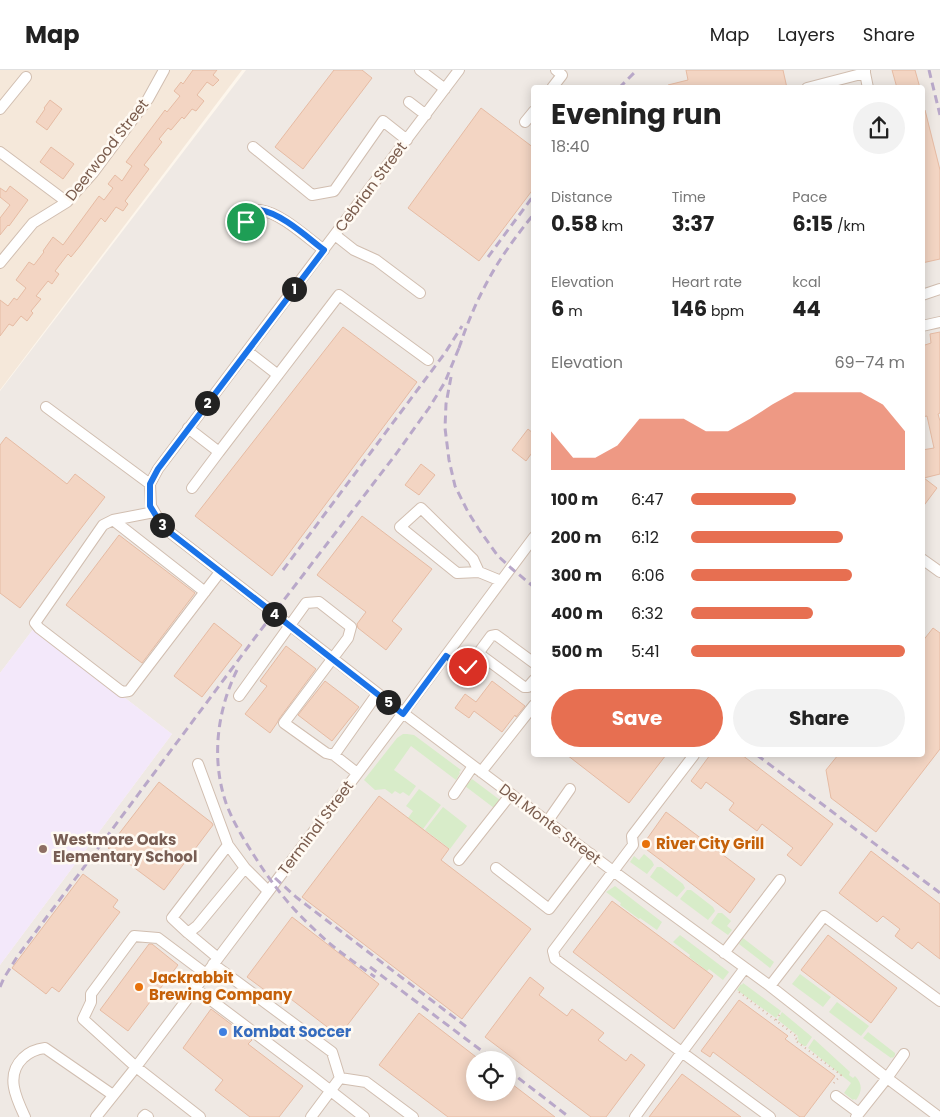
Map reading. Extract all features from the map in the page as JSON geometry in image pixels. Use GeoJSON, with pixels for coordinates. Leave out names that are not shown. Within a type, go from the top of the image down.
{"type":"FeatureCollection","features":[{"type":"Feature","properties":{"kind":"street","name":"Deerwood Street"},"geometry":{"type":"LineString","coordinates":[[0,263],[33,223],[68,202],[93,173],[148,99],[164,70]]}},
{"type":"Feature","properties":{"kind":"street"},"geometry":{"type":"LineString","coordinates":[[420,70],[445,89]]}},
{"type":"Feature","properties":{"kind":"street","name":"Cebrian Street"},"geometry":{"type":"LineString","coordinates":[[150,484],[158,469],[188,428],[460,70]]}},
{"type":"Feature","properties":{"kind":"street"},"geometry":{"type":"LineString","coordinates":[[554,85],[562,75],[556,70]]}},
{"type":"Feature","properties":{"kind":"street"},"geometry":{"type":"LineString","coordinates":[[817,85],[865,71],[867,85]]}},
{"type":"Feature","properties":{"kind":"street"},"geometry":{"type":"LineString","coordinates":[[0,109],[26,77]]}},
{"type":"Feature","properties":{"kind":"street"},"geometry":{"type":"LineString","coordinates":[[410,102],[426,115]]}},
{"type":"Feature","properties":{"kind":"street"},"geometry":{"type":"LineString","coordinates":[[525,122],[531,115]]}},
{"type":"Feature","properties":{"kind":"street"},"geometry":{"type":"LineString","coordinates":[[254,147],[312,195],[334,191],[383,121],[407,140]]}},
{"type":"Feature","properties":{"kind":"street"},"geometry":{"type":"LineString","coordinates":[[0,152],[68,202]]}},
{"type":"Feature","properties":{"kind":"street"},"geometry":{"type":"LineString","coordinates":[[246,222],[260,210],[270,211],[324,250]]}},
{"type":"Feature","properties":{"kind":"street"},"geometry":{"type":"LineString","coordinates":[[335,235],[354,250],[376,260],[420,293]]}},
{"type":"Feature","properties":{"kind":"street"},"geometry":{"type":"LineString","coordinates":[[925,294],[939,291]]}},
{"type":"Feature","properties":{"kind":"street"},"geometry":{"type":"LineString","coordinates":[[192,488],[339,295],[428,360]]}},
{"type":"Feature","properties":{"kind":"street"},"geometry":{"type":"LineString","coordinates":[[925,325],[940,322]]}},
{"type":"Feature","properties":{"kind":"street"},"geometry":{"type":"LineString","coordinates":[[247,351],[278,375]]}},
{"type":"Feature","properties":{"kind":"street"},"geometry":{"type":"LineString","coordinates":[[46,407],[150,484],[150,506],[154,512],[113,520],[103,525],[35,622],[38,628],[122,692],[129,691],[220,572]]}},
{"type":"Feature","properties":{"kind":"street"},"geometry":{"type":"LineString","coordinates":[[188,428],[219,452]]}},
{"type":"Feature","properties":{"kind":"street"},"geometry":{"type":"LineString","coordinates":[[480,572],[474,559],[421,508],[400,527],[457,573],[480,572],[501,581]]}},
{"type":"Feature","properties":{"kind":"street","name":"Del Monte Street"},"geometry":{"type":"LineString","coordinates":[[154,512],[163,527],[377,694],[770,986],[939,1117]]}},
{"type":"Feature","properties":{"kind":"street"},"geometry":{"type":"LineString","coordinates":[[113,520],[205,592]]}},
{"type":"Feature","properties":{"kind":"street","name":"Terminal Street"},"geometry":{"type":"LineString","coordinates":[[96,1117],[403,714],[531,541]]}},
{"type":"Feature","properties":{"kind":"street"},"geometry":{"type":"LineString","coordinates":[[925,561],[940,572]]}},
{"type":"Feature","properties":{"kind":"street"},"geometry":{"type":"LineString","coordinates":[[239,696],[306,603],[319,602],[352,627],[348,638],[284,724],[326,753],[334,755],[357,773]]}},
{"type":"Feature","properties":{"kind":"street"},"geometry":{"type":"LineString","coordinates":[[446,656],[465,669],[491,636],[496,635],[531,661]]}},
{"type":"Feature","properties":{"kind":"street"},"geometry":{"type":"LineString","coordinates":[[478,653],[524,687],[531,683]]}},
{"type":"Feature","properties":{"kind":"street"},"geometry":{"type":"LineString","coordinates":[[334,755],[377,694]]}},
{"type":"Feature","properties":{"kind":"street"},"geometry":{"type":"LineString","coordinates":[[454,794],[531,708]]}},
{"type":"Feature","properties":{"kind":"street"},"geometry":{"type":"LineString","coordinates":[[692,757],[632,836],[633,845],[552,951],[555,959],[770,1117]]}},
{"type":"Feature","properties":{"kind":"street"},"geometry":{"type":"LineString","coordinates":[[198,764],[228,845],[245,868],[268,891]]}},
{"type":"Feature","properties":{"kind":"street"},"geometry":{"type":"LineString","coordinates":[[547,822],[570,789]]}},
{"type":"Feature","properties":{"kind":"street"},"geometry":{"type":"LineString","coordinates":[[460,860],[511,794]]}},
{"type":"Feature","properties":{"kind":"street"},"geometry":{"type":"LineString","coordinates":[[228,845],[172,918],[215,961],[332,1052],[340,1078]]}},
{"type":"Feature","properties":{"kind":"street"},"geometry":{"type":"LineString","coordinates":[[496,868],[548,909],[591,854]]}},
{"type":"Feature","properties":{"kind":"street"},"geometry":{"type":"LineString","coordinates":[[188,933],[197,926],[245,868]]}},
{"type":"Feature","properties":{"kind":"street"},"geometry":{"type":"LineString","coordinates":[[724,953],[780,880]]}},
{"type":"Feature","properties":{"kind":"street"},"geometry":{"type":"LineString","coordinates":[[770,986],[824,916],[940,1001]]}},
{"type":"Feature","properties":{"kind":"street"},"geometry":{"type":"LineString","coordinates":[[200,1117],[136,1066],[82,1019],[91,1002],[91,994],[134,936],[158,938],[206,974]]}},
{"type":"Feature","properties":{"kind":"street"},"geometry":{"type":"LineString","coordinates":[[635,1117],[745,968]]}},
{"type":"Feature","properties":{"kind":"street"},"geometry":{"type":"LineString","coordinates":[[195,988],[364,1117]]}},
{"type":"Feature","properties":{"kind":"street"},"geometry":{"type":"LineString","coordinates":[[24,1117],[12,1081],[13,1072],[17,1064],[25,1056],[38,1049],[45,1048],[113,1095]]}},
{"type":"Feature","properties":{"kind":"street"},"geometry":{"type":"LineString","coordinates":[[836,1096],[857,1115],[904,1054]]}},
{"type":"Feature","properties":{"kind":"street"},"geometry":{"type":"LineString","coordinates":[[311,1117],[340,1078]]}},
{"type":"Feature","properties":{"kind":"street"},"geometry":{"type":"LineString","coordinates":[[340,1078],[366,1082],[413,1117]]}},
{"type":"Feature","properties":{"kind":"street"},"geometry":{"type":"LineString","coordinates":[[143,1117],[145,1115],[148,1117]]}},
{"type":"Feature","properties":{"kind":"path"},"geometry":{"type":"LineString","coordinates":[[737,991],[796,1036],[796,1041],[841,1075],[834,1084]]}},
{"type":"Feature","properties":{"kind":"path"},"geometry":{"type":"LineString","coordinates":[[776,1020],[781,1012]]}},
{"type":"Feature","properties":{"kind":"shaded area"},"geometry":{"type":"Polygon","coordinates":[[[0,70],[242,70],[0,390],[0,70]]]}},
{"type":"Feature","properties":{"kind":"shaded area"},"geometry":{"type":"Polygon","coordinates":[[[246,70],[940,70],[940,1117],[0,1117],[0,965],[172,734],[34,628],[0,673],[0,391],[246,70]]]}},
{"type":"Feature","properties":{"kind":"shaded area","name":"Westmore Oaks Elementary School"},"geometry":{"type":"Polygon","coordinates":[[[34,628],[172,734],[0,965],[0,673],[34,628]]]}},
{"type":"Feature","properties":{"kind":"green space"},"geometry":{"type":"Polygon","coordinates":[[[403,734],[414,735],[461,770],[456,780],[411,746],[394,770],[416,786],[409,796],[403,792],[400,794],[395,791],[392,794],[385,789],[375,790],[364,780],[397,738],[403,734]]]}},
{"type":"Feature","properties":{"kind":"green space"},"geometry":{"type":"Polygon","coordinates":[[[472,779],[500,800],[494,808],[465,786],[472,779]]]}},
{"type":"Feature","properties":{"kind":"green space"},"geometry":{"type":"Polygon","coordinates":[[[419,789],[441,805],[423,829],[408,818],[413,811],[406,806],[419,789]]]}},
{"type":"Feature","properties":{"kind":"green space"},"geometry":{"type":"Polygon","coordinates":[[[443,807],[467,826],[450,849],[425,830],[443,807]]]}},
{"type":"Feature","properties":{"kind":"green space"},"geometry":{"type":"Polygon","coordinates":[[[644,854],[654,865],[647,874],[630,862],[634,856],[639,860],[644,854]]]}},
{"type":"Feature","properties":{"kind":"green space"},"geometry":{"type":"Polygon","coordinates":[[[657,867],[661,867],[683,884],[685,888],[677,897],[650,877],[657,867]]]}},
{"type":"Feature","properties":{"kind":"green space"},"geometry":{"type":"Polygon","coordinates":[[[615,886],[662,922],[657,930],[620,905],[621,903],[606,892],[615,886]]]}},
{"type":"Feature","properties":{"kind":"green space"},"geometry":{"type":"Polygon","coordinates":[[[687,890],[691,890],[713,907],[715,911],[708,920],[680,899],[687,890]]]}},
{"type":"Feature","properties":{"kind":"green space"},"geometry":{"type":"Polygon","coordinates":[[[718,913],[722,913],[731,921],[727,926],[732,930],[728,935],[711,923],[718,913]]]}},
{"type":"Feature","properties":{"kind":"green space"},"geometry":{"type":"Polygon","coordinates":[[[680,935],[729,972],[723,980],[709,969],[707,971],[673,942],[680,935]]]}},
{"type":"Feature","properties":{"kind":"green space"},"geometry":{"type":"Polygon","coordinates":[[[743,938],[774,962],[770,968],[739,944],[743,938]]]}},
{"type":"Feature","properties":{"kind":"green space"},"geometry":{"type":"Polygon","coordinates":[[[800,974],[831,997],[823,1007],[792,984],[800,974]]]}},
{"type":"Feature","properties":{"kind":"green space"},"geometry":{"type":"Polygon","coordinates":[[[743,983],[781,1011],[776,1018],[737,990],[743,983]]]}},
{"type":"Feature","properties":{"kind":"green space"},"geometry":{"type":"Polygon","coordinates":[[[837,1002],[869,1026],[861,1036],[829,1012],[837,1002]]]}},
{"type":"Feature","properties":{"kind":"green space"},"geometry":{"type":"Polygon","coordinates":[[[782,1012],[812,1037],[806,1046],[797,1041],[799,1039],[797,1038],[798,1036],[778,1020],[782,1012]]]}},
{"type":"Feature","properties":{"kind":"green space"},"geometry":{"type":"Polygon","coordinates":[[[868,1032],[895,1053],[893,1058],[863,1038],[868,1032]]]}},
{"type":"Feature","properties":{"kind":"green space"},"geometry":{"type":"Polygon","coordinates":[[[814,1039],[850,1072],[849,1075],[853,1078],[855,1076],[858,1079],[861,1088],[856,1100],[853,1100],[844,1093],[851,1083],[808,1048],[814,1039]]]}},
{"type":"Feature","properties":{"kind":"building"},"geometry":{"type":"Polygon","coordinates":[[[193,70],[217,70],[213,75],[219,80],[213,86],[207,82],[197,95],[204,101],[196,111],[192,109],[171,130],[168,128],[159,139],[162,142],[144,165],[149,169],[125,201],[128,204],[123,211],[116,207],[105,222],[101,218],[71,257],[68,254],[55,271],[59,274],[52,284],[48,281],[36,296],[41,299],[31,311],[33,313],[27,321],[21,316],[13,326],[9,324],[0,336],[0,300],[8,306],[14,298],[17,300],[26,288],[16,280],[29,262],[34,265],[53,237],[63,245],[99,196],[104,200],[113,188],[108,184],[115,175],[122,181],[132,166],[126,162],[165,110],[167,112],[180,96],[174,91],[181,82],[183,84],[193,70]]]}},
{"type":"Feature","properties":{"kind":"building"},"geometry":{"type":"Polygon","coordinates":[[[334,70],[362,70],[372,78],[303,169],[275,147],[334,70]]]}},
{"type":"Feature","properties":{"kind":"building"},"geometry":{"type":"Polygon","coordinates":[[[686,70],[783,70],[786,85],[668,85],[688,80],[686,70]]]}},
{"type":"Feature","properties":{"kind":"building"},"geometry":{"type":"Polygon","coordinates":[[[892,70],[915,70],[919,85],[896,85],[892,70]]]}},
{"type":"Feature","properties":{"kind":"building"},"geometry":{"type":"Polygon","coordinates":[[[50,100],[62,109],[47,130],[36,122],[50,100]]]}},
{"type":"Feature","properties":{"kind":"building"},"geometry":{"type":"Polygon","coordinates":[[[481,108],[531,146],[531,192],[479,261],[408,208],[481,108]]]}},
{"type":"Feature","properties":{"kind":"building"},"geometry":{"type":"Polygon","coordinates":[[[925,110],[940,170],[940,259],[925,262],[925,110]]]}},
{"type":"Feature","properties":{"kind":"building"},"geometry":{"type":"Polygon","coordinates":[[[51,147],[74,164],[63,179],[40,162],[51,147]]]}},
{"type":"Feature","properties":{"kind":"building"},"geometry":{"type":"Polygon","coordinates":[[[10,186],[28,200],[0,235],[0,218],[10,205],[0,197],[0,188],[6,192],[10,186]]]}},
{"type":"Feature","properties":{"kind":"building"},"geometry":{"type":"Polygon","coordinates":[[[343,327],[417,382],[272,576],[195,516],[343,327]]]}},
{"type":"Feature","properties":{"kind":"building"},"geometry":{"type":"Polygon","coordinates":[[[940,332],[940,413],[938,414],[940,421],[940,474],[925,478],[925,450],[934,448],[927,416],[925,416],[925,345],[931,343],[930,334],[940,332]]]}},
{"type":"Feature","properties":{"kind":"building"},"geometry":{"type":"Polygon","coordinates":[[[528,429],[531,432],[531,454],[526,461],[512,450],[528,429]]]}},
{"type":"Feature","properties":{"kind":"building"},"geometry":{"type":"Polygon","coordinates":[[[6,437],[67,484],[75,474],[105,497],[20,608],[0,593],[0,445],[6,437]]]}},
{"type":"Feature","properties":{"kind":"building"},"geometry":{"type":"Polygon","coordinates":[[[421,464],[435,475],[419,495],[405,485],[421,464]]]}},
{"type":"Feature","properties":{"kind":"building"},"geometry":{"type":"Polygon","coordinates":[[[925,479],[937,488],[925,504],[925,479]]]}},
{"type":"Feature","properties":{"kind":"building"},"geometry":{"type":"Polygon","coordinates":[[[362,516],[432,569],[392,621],[402,629],[386,650],[358,628],[357,624],[366,612],[317,575],[362,516]]]}},
{"type":"Feature","properties":{"kind":"building"},"geometry":{"type":"Polygon","coordinates":[[[119,535],[195,593],[142,663],[66,605],[119,535]]]}},
{"type":"Feature","properties":{"kind":"building"},"geometry":{"type":"Polygon","coordinates":[[[214,623],[242,645],[202,697],[174,676],[214,623]]]}},
{"type":"Feature","properties":{"kind":"building"},"geometry":{"type":"Polygon","coordinates":[[[933,628],[940,633],[940,749],[876,832],[831,798],[826,770],[836,757],[925,757],[925,638],[933,628]]]}},
{"type":"Feature","properties":{"kind":"building"},"geometry":{"type":"Polygon","coordinates":[[[286,646],[316,669],[270,733],[245,714],[267,686],[260,681],[286,646]]]}},
{"type":"Feature","properties":{"kind":"building"},"geometry":{"type":"Polygon","coordinates":[[[325,681],[359,707],[332,741],[298,715],[325,681]]]}},
{"type":"Feature","properties":{"kind":"building"},"geometry":{"type":"Polygon","coordinates":[[[492,681],[525,706],[516,717],[515,715],[502,732],[474,711],[469,718],[455,708],[465,694],[476,702],[492,681]]]}},
{"type":"Feature","properties":{"kind":"building"},"geometry":{"type":"Polygon","coordinates":[[[570,757],[664,757],[629,803],[570,757]]]}},
{"type":"Feature","properties":{"kind":"building"},"geometry":{"type":"Polygon","coordinates":[[[709,757],[745,757],[833,824],[801,866],[787,855],[793,848],[762,824],[757,831],[729,810],[734,803],[706,782],[701,789],[691,781],[709,757]]]}},
{"type":"Feature","properties":{"kind":"building"},"geometry":{"type":"Polygon","coordinates":[[[159,782],[213,825],[164,890],[108,848],[159,782]]]}},
{"type":"Feature","properties":{"kind":"building"},"geometry":{"type":"Polygon","coordinates":[[[379,796],[449,849],[441,860],[531,929],[462,1019],[302,897],[379,796]]]}},
{"type":"Feature","properties":{"kind":"building"},"geometry":{"type":"Polygon","coordinates":[[[666,812],[755,879],[730,913],[642,846],[666,812]]]}},
{"type":"Feature","properties":{"kind":"building"},"geometry":{"type":"Polygon","coordinates":[[[871,851],[940,904],[940,959],[918,942],[912,949],[895,936],[900,929],[883,916],[877,922],[839,893],[871,851]]]}},
{"type":"Feature","properties":{"kind":"building"},"geometry":{"type":"Polygon","coordinates":[[[83,874],[118,900],[113,907],[120,912],[59,992],[52,987],[46,994],[12,968],[83,874]]]}},
{"type":"Feature","properties":{"kind":"building"},"geometry":{"type":"Polygon","coordinates":[[[612,901],[713,976],[674,1029],[573,952],[612,901]]]}},
{"type":"Feature","properties":{"kind":"building"},"geometry":{"type":"Polygon","coordinates":[[[292,917],[379,984],[339,1036],[287,996],[282,1003],[247,977],[292,917]]]}},
{"type":"Feature","properties":{"kind":"building"},"geometry":{"type":"Polygon","coordinates":[[[828,935],[897,988],[871,1023],[801,970],[828,935]]]}},
{"type":"Feature","properties":{"kind":"building","name":"Jackrabbit Brewing Company"},"geometry":{"type":"Polygon","coordinates":[[[149,944],[152,944],[178,965],[128,1031],[100,1010],[149,944]]]}},
{"type":"Feature","properties":{"kind":"building"},"geometry":{"type":"Polygon","coordinates":[[[530,977],[544,988],[539,995],[567,1016],[572,1009],[604,1033],[598,1040],[626,1061],[631,1054],[645,1065],[606,1117],[591,1117],[516,1060],[516,1051],[504,1051],[485,1037],[530,977]]]}},
{"type":"Feature","properties":{"kind":"building"},"geometry":{"type":"Polygon","coordinates":[[[739,1000],[788,1036],[785,1039],[835,1076],[804,1117],[800,1117],[713,1052],[710,1057],[701,1051],[739,1000]]]}},
{"type":"Feature","properties":{"kind":"building"},"geometry":{"type":"Polygon","coordinates":[[[211,1009],[252,1040],[248,1044],[303,1086],[279,1117],[250,1117],[215,1090],[223,1080],[183,1048],[211,1009]]]}},
{"type":"Feature","properties":{"kind":"building"},"geometry":{"type":"Polygon","coordinates":[[[419,1013],[468,1051],[466,1051],[466,1101],[516,1101],[516,1087],[555,1117],[448,1117],[379,1065],[419,1013]]]}},
{"type":"Feature","properties":{"kind":"building"},"geometry":{"type":"Polygon","coordinates":[[[682,1074],[741,1117],[649,1117],[682,1074]]]}},
{"type":"Feature","properties":{"kind":"railway"},"geometry":{"type":"LineString","coordinates":[[622,85],[637,70]]}},
{"type":"Feature","properties":{"kind":"railway"},"geometry":{"type":"LineString","coordinates":[[929,70],[940,115]]}},
{"type":"Feature","properties":{"kind":"railway"},"geometry":{"type":"LineString","coordinates":[[488,257],[531,199]]}},
{"type":"Feature","properties":{"kind":"railway"},"geometry":{"type":"LineString","coordinates":[[459,348],[473,310],[485,285],[509,246],[531,218]]}},
{"type":"Feature","properties":{"kind":"railway"},"geometry":{"type":"LineString","coordinates":[[283,570],[445,353],[462,326]]}},
{"type":"Feature","properties":{"kind":"railway"},"geometry":{"type":"LineString","coordinates":[[0,987],[17,957],[429,408],[445,382],[461,343]]}},
{"type":"Feature","properties":{"kind":"railway"},"geometry":{"type":"LineString","coordinates":[[451,377],[446,404],[445,428],[455,486],[468,512],[498,556],[531,585]]}},
{"type":"Feature","properties":{"kind":"railway"},"geometry":{"type":"LineString","coordinates":[[237,670],[225,702],[218,735],[221,786],[232,817],[261,867],[306,922],[344,955],[375,977]]}},
{"type":"Feature","properties":{"kind":"railway"},"geometry":{"type":"LineString","coordinates":[[760,757],[940,893]]}},
{"type":"Feature","properties":{"kind":"railway"},"geometry":{"type":"LineString","coordinates":[[275,878],[296,897],[468,1028]]}},
{"type":"Feature","properties":{"kind":"railway"},"geometry":{"type":"LineString","coordinates":[[370,967],[482,1051]]}},
{"type":"Feature","properties":{"kind":"railway"},"geometry":{"type":"LineString","coordinates":[[516,1076],[569,1117]]}},
{"type":"Feature","properties":{"kind":"place","name":"River City Grill"},"geometry":{"type":"Point","coordinates":[646,844]}},
{"type":"Feature","properties":{"kind":"place","name":"Westmore Oaks Elementary School"},"geometry":{"type":"Point","coordinates":[43,849]}},
{"type":"Feature","properties":{"kind":"place","name":"Jackrabbit Brewing Company"},"geometry":{"type":"Point","coordinates":[139,987]}},
{"type":"Feature","properties":{"kind":"place","name":"Kombat Soccer"},"geometry":{"type":"Point","coordinates":[223,1032]}},
{"type":"Feature","properties":{"kind":"route"},"geometry":{"type":"LineString","coordinates":[[246,222],[260,210],[270,211],[324,250],[158,469],[150,484],[150,506],[163,527],[403,714],[446,656],[463,668],[468,667]]}}]}
